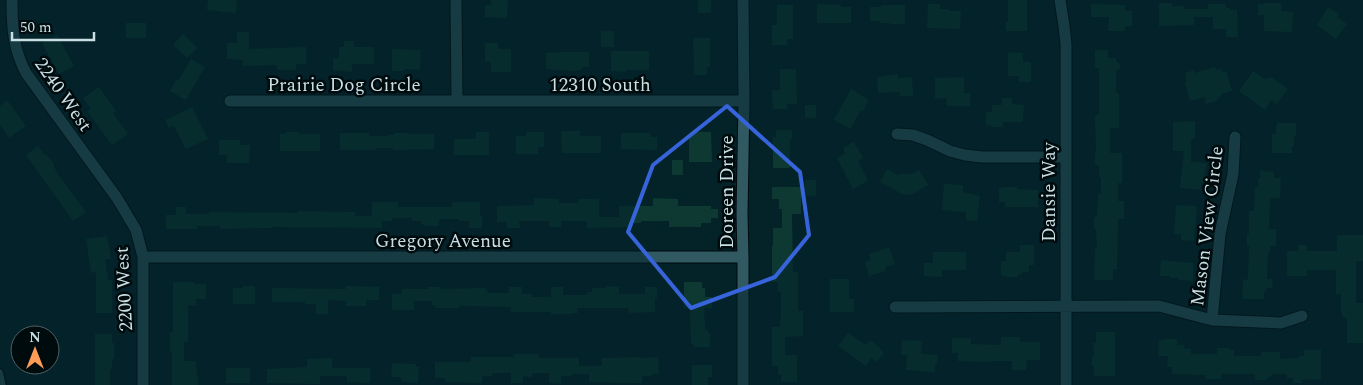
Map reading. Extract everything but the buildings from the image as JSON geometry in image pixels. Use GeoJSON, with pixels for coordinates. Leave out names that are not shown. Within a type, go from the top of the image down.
{"type":"FeatureCollection","features":[{"type":"Feature","properties":{"kind":"street","name":"2240 West"},"geometry":{"type":"LineString","coordinates":[[12,0],[14,39],[22,65],[116,198]]}},
{"type":"Feature","properties":{"kind":"street"},"geometry":{"type":"LineString","coordinates":[[456,0],[457,101]]}},
{"type":"Feature","properties":{"kind":"street","name":"Doreen Drive"},"geometry":{"type":"LineString","coordinates":[[743,0],[743,385]]}},
{"type":"Feature","properties":{"kind":"street","name":"Dansie Way"},"geometry":{"type":"LineString","coordinates":[[1060,0],[1066,44],[1066,385]]}},
{"type":"Feature","properties":{"kind":"street","name":"Prairie Dog Circle"},"geometry":{"type":"LineString","coordinates":[[230,101],[457,101]]}},
{"type":"Feature","properties":{"kind":"street","name":"12310 South"},"geometry":{"type":"LineString","coordinates":[[457,101],[744,101]]}},
{"type":"Feature","properties":{"kind":"street"},"geometry":{"type":"LineString","coordinates":[[897,134],[913,135],[950,151],[966,155],[982,157],[1066,157]]}},
{"type":"Feature","properties":{"kind":"street","name":"Mason View Circle"},"geometry":{"type":"LineString","coordinates":[[1212,320],[1220,234],[1233,174],[1235,137]]}},
{"type":"Feature","properties":{"kind":"street","name":"2200 West"},"geometry":{"type":"LineString","coordinates":[[116,198],[136,230],[143,257],[143,385]]}},
{"type":"Feature","properties":{"kind":"street","name":"Gregory Avenue"},"geometry":{"type":"LineString","coordinates":[[143,257],[743,257]]}},
{"type":"Feature","properties":{"kind":"street"},"geometry":{"type":"LineString","coordinates":[[896,307],[1160,306],[1212,320],[1282,323],[1302,316]]}},
{"type":"Feature","properties":{"kind":"lane"},"geometry":{"type":"LineString","coordinates":[[0,372],[3,385]]}},
{"type":"Feature","properties":{"kind":"highlighted area"},"geometry":{"type":"Polygon","coordinates":[[[727,106],[800,172],[809,235],[775,277],[691,308],[628,232],[653,165],[727,106]]]}}]}
